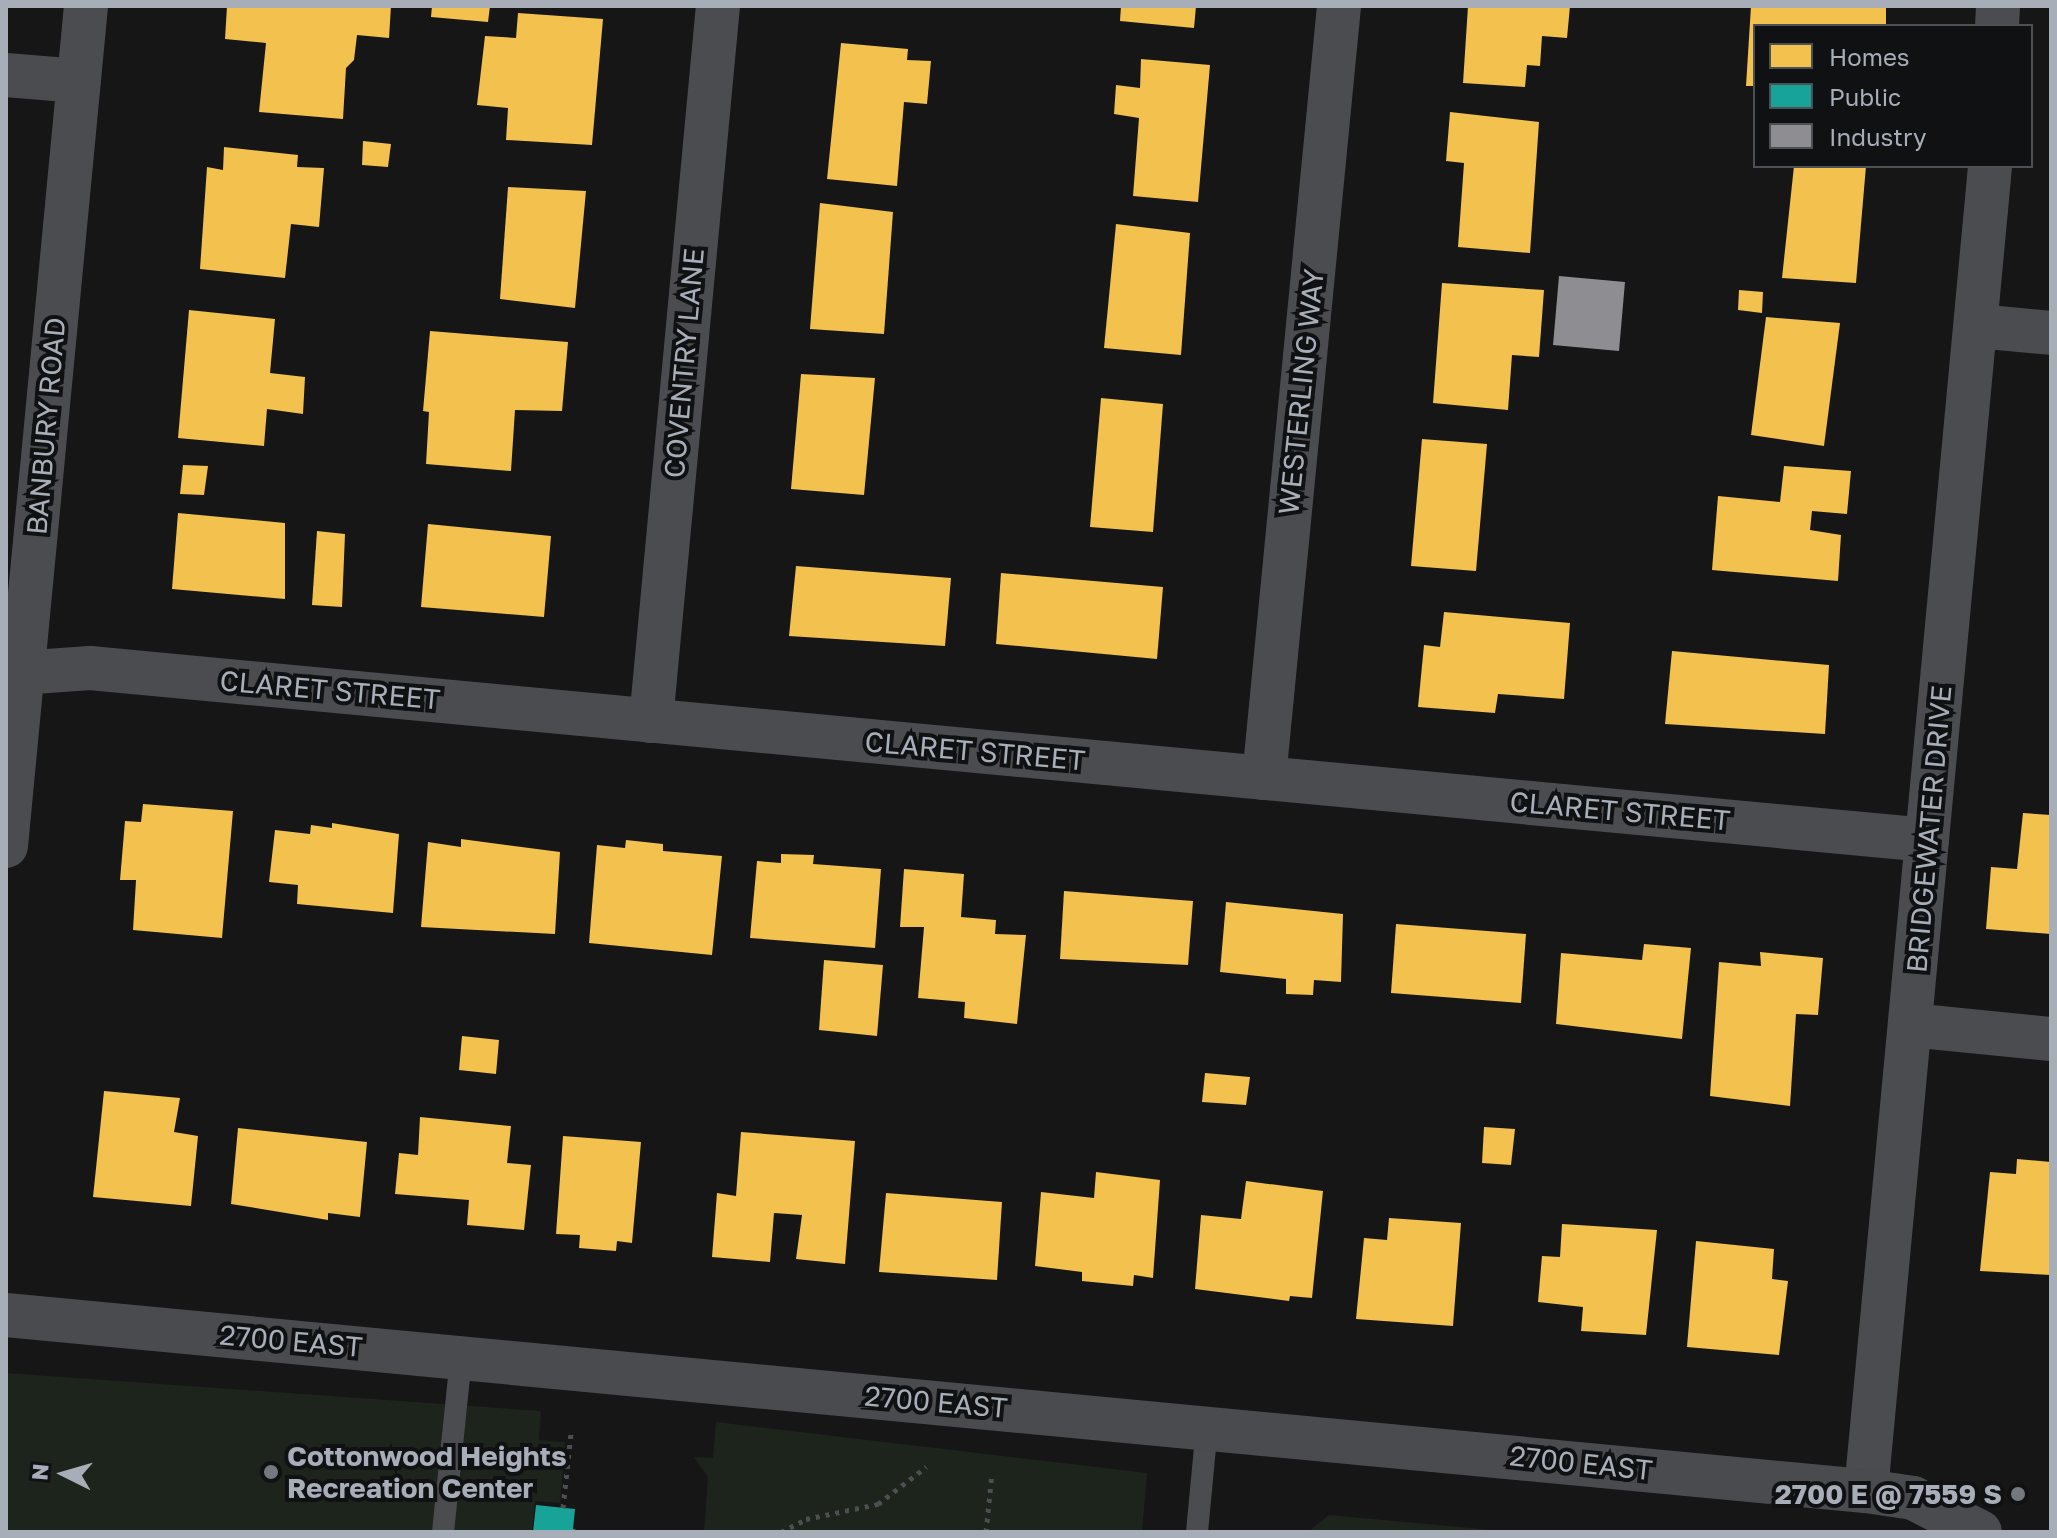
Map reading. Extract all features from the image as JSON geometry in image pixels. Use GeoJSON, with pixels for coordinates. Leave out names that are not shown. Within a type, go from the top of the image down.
{"type":"FeatureCollection","features":[{"type":"Feature","properties":{"kind":"street","name":"BANBURY ROAD"},"geometry":{"type":"LineString","coordinates":[[6,846],[14,673],[86,6]]}},
{"type":"Feature","properties":{"kind":"street","name":"COVENTRY LANE"},"geometry":{"type":"LineString","coordinates":[[651,721],[718,6]]}},
{"type":"Feature","properties":{"kind":"street","name":"WESTERLING WAY"},"geometry":{"type":"LineString","coordinates":[[1264,778],[1339,6]]}},
{"type":"Feature","properties":{"kind":"street"},"geometry":{"type":"LineString","coordinates":[[6,75],[79,81]]}},
{"type":"Feature","properties":{"kind":"street","name":"BRIDGEWATER DRIVE"},"geometry":{"type":"LineString","coordinates":[[1866,1491],[1990,168]]}},
{"type":"Feature","properties":{"kind":"street"},"geometry":{"type":"LineString","coordinates":[[1977,326],[2051,333]]}},
{"type":"Feature","properties":{"kind":"street","name":"CLARET STREET"},"geometry":{"type":"LineString","coordinates":[[14,673],[90,668],[1927,840]]}},
{"type":"Feature","properties":{"kind":"street"},"geometry":{"type":"LineString","coordinates":[[1910,1025],[2051,1039]]}},
{"type":"Feature","properties":{"kind":"street","name":"2700 EAST"},"geometry":{"type":"LineString","coordinates":[[6,1315],[1866,1491],[1913,1498],[1980,1532]]}},
{"type":"Feature","properties":{"kind":"lane"},"geometry":{"type":"LineString","coordinates":[[443,1532],[461,1357]]}},
{"type":"Feature","properties":{"kind":"lane"},"geometry":{"type":"LineString","coordinates":[[1197,1532],[1207,1427]]}},
{"type":"Feature","properties":{"kind":"path"},"geometry":{"type":"LineString","coordinates":[[563,1508],[571,1433]]}},
{"type":"Feature","properties":{"kind":"path"},"geometry":{"type":"LineString","coordinates":[[781,1532],[806,1519],[878,1504],[926,1467]]}},
{"type":"Feature","properties":{"kind":"path"},"geometry":{"type":"LineString","coordinates":[[986,1532],[992,1473]]}},
{"type":"Feature","properties":{"kind":"shaded area","name":"Cottonwood Heights Recreation Center"},"geometry":{"type":"Polygon","coordinates":[[[6,1373],[541,1411],[539,1440],[565,1442],[560,1503],[535,1501],[532,1532],[6,1532],[6,1373]]]}},
{"type":"Feature","properties":{"kind":"shaded area"},"geometry":{"type":"Polygon","coordinates":[[[716,1422],[1147,1473],[1142,1532],[704,1532],[708,1477],[694,1457],[713,1458],[716,1422]]]}},
{"type":"Feature","properties":{"kind":"shaded area"},"geometry":{"type":"Polygon","coordinates":[[[1329,1515],[1514,1532],[1308,1532],[1329,1515]]]}},
{"type":"Feature","properties":{"kind":"building: Homes"},"geometry":{"type":"Polygon","coordinates":[[[227,6],[391,6],[389,38],[357,35],[354,60],[346,68],[343,119],[259,112],[266,43],[225,39],[227,6]]]}},
{"type":"Feature","properties":{"kind":"building: Homes"},"geometry":{"type":"Polygon","coordinates":[[[432,6],[490,6],[488,22],[431,17],[432,6]]]}},
{"type":"Feature","properties":{"kind":"building: Homes"},"geometry":{"type":"Polygon","coordinates":[[[1121,6],[1196,6],[1194,28],[1120,21],[1121,6]]]}},
{"type":"Feature","properties":{"kind":"building: Homes"},"geometry":{"type":"Polygon","coordinates":[[[1468,6],[1570,6],[1567,38],[1542,36],[1540,66],[1527,65],[1525,87],[1463,83],[1468,6]]]}},
{"type":"Feature","properties":{"kind":"building: Homes"},"geometry":{"type":"Polygon","coordinates":[[[1751,6],[1886,6],[1886,24],[1753,24],[1753,86],[1746,86],[1751,6]]]}},
{"type":"Feature","properties":{"kind":"building: Homes"},"geometry":{"type":"Polygon","coordinates":[[[518,13],[603,19],[592,145],[506,140],[508,108],[477,105],[485,36],[516,38],[518,13]]]}},
{"type":"Feature","properties":{"kind":"building: Homes"},"geometry":{"type":"Polygon","coordinates":[[[841,43],[908,49],[907,60],[931,61],[927,104],[904,102],[897,186],[827,179],[841,43]]]}},
{"type":"Feature","properties":{"kind":"building: Homes"},"geometry":{"type":"Polygon","coordinates":[[[1141,59],[1210,65],[1198,202],[1133,196],[1139,118],[1114,114],[1116,85],[1140,88],[1141,59]]]}},
{"type":"Feature","properties":{"kind":"building: Homes"},"geometry":{"type":"Polygon","coordinates":[[[1450,112],[1539,122],[1530,253],[1458,247],[1464,163],[1446,161],[1450,112]]]}},
{"type":"Feature","properties":{"kind":"building: Homes"},"geometry":{"type":"Polygon","coordinates":[[[363,141],[391,144],[388,167],[362,165],[363,141]]]}},
{"type":"Feature","properties":{"kind":"building: Homes"},"geometry":{"type":"Polygon","coordinates":[[[224,147],[298,155],[297,167],[324,168],[319,227],[291,224],[285,278],[200,269],[207,167],[223,170],[224,147]]]}},
{"type":"Feature","properties":{"kind":"building: Homes"},"geometry":{"type":"Polygon","coordinates":[[[1794,168],[1866,168],[1856,283],[1782,278],[1794,168]]]}},
{"type":"Feature","properties":{"kind":"building: Homes"},"geometry":{"type":"Polygon","coordinates":[[[508,187],[586,191],[575,308],[500,299],[508,187]]]}},
{"type":"Feature","properties":{"kind":"building: Homes"},"geometry":{"type":"Polygon","coordinates":[[[820,203],[893,212],[884,334],[810,329],[820,203]]]}},
{"type":"Feature","properties":{"kind":"building: Homes"},"geometry":{"type":"Polygon","coordinates":[[[1116,224],[1190,233],[1181,355],[1104,348],[1116,224]]]}},
{"type":"Feature","properties":{"kind":"building: Homes"},"geometry":{"type":"Polygon","coordinates":[[[1442,283],[1544,290],[1539,357],[1512,355],[1508,410],[1433,403],[1442,283]]]}},
{"type":"Feature","properties":{"kind":"building: Homes"},"geometry":{"type":"Polygon","coordinates":[[[1739,290],[1763,292],[1762,313],[1738,310],[1739,290]]]}},
{"type":"Feature","properties":{"kind":"building: Homes"},"geometry":{"type":"Polygon","coordinates":[[[189,310],[275,319],[270,373],[305,377],[303,414],[267,409],[264,446],[178,438],[189,310]]]}},
{"type":"Feature","properties":{"kind":"building: Homes"},"geometry":{"type":"Polygon","coordinates":[[[1766,317],[1840,323],[1824,446],[1751,435],[1766,317]]]}},
{"type":"Feature","properties":{"kind":"building: Homes"},"geometry":{"type":"Polygon","coordinates":[[[430,331],[568,342],[562,411],[515,410],[511,471],[426,464],[429,412],[423,411],[430,331]]]}},
{"type":"Feature","properties":{"kind":"building: Homes"},"geometry":{"type":"Polygon","coordinates":[[[801,374],[875,378],[864,495],[791,489],[801,374]]]}},
{"type":"Feature","properties":{"kind":"building: Homes"},"geometry":{"type":"Polygon","coordinates":[[[1101,398],[1163,404],[1153,532],[1090,527],[1101,398]]]}},
{"type":"Feature","properties":{"kind":"building: Homes"},"geometry":{"type":"Polygon","coordinates":[[[1422,439],[1487,444],[1476,571],[1411,566],[1422,439]]]}},
{"type":"Feature","properties":{"kind":"building: Homes"},"geometry":{"type":"Polygon","coordinates":[[[183,465],[208,466],[204,495],[180,494],[183,465]]]}},
{"type":"Feature","properties":{"kind":"building: Homes"},"geometry":{"type":"Polygon","coordinates":[[[1784,466],[1851,471],[1847,514],[1812,511],[1810,530],[1841,535],[1838,581],[1712,570],[1718,496],[1780,502],[1784,466]]]}},
{"type":"Feature","properties":{"kind":"building: Homes"},"geometry":{"type":"Polygon","coordinates":[[[178,513],[285,523],[285,599],[172,589],[178,513]]]}},
{"type":"Feature","properties":{"kind":"building: Homes"},"geometry":{"type":"Polygon","coordinates":[[[428,524],[551,536],[544,617],[421,607],[428,524]]]}},
{"type":"Feature","properties":{"kind":"building: Homes"},"geometry":{"type":"Polygon","coordinates":[[[317,531],[345,534],[342,607],[312,605],[317,531]]]}},
{"type":"Feature","properties":{"kind":"building: Homes"},"geometry":{"type":"Polygon","coordinates":[[[796,566],[951,578],[945,646],[789,636],[796,566]]]}},
{"type":"Feature","properties":{"kind":"building: Homes"},"geometry":{"type":"Polygon","coordinates":[[[1001,573],[1163,587],[1157,659],[996,644],[1001,573]]]}},
{"type":"Feature","properties":{"kind":"building: Homes"},"geometry":{"type":"Polygon","coordinates":[[[1444,612],[1570,623],[1564,699],[1498,694],[1495,713],[1418,707],[1424,645],[1440,647],[1444,612]]]}},
{"type":"Feature","properties":{"kind":"building: Homes"},"geometry":{"type":"Polygon","coordinates":[[[1672,651],[1829,665],[1825,734],[1665,724],[1672,651]]]}},
{"type":"Feature","properties":{"kind":"building: Homes"},"geometry":{"type":"Polygon","coordinates":[[[143,804],[233,811],[222,938],[133,930],[136,880],[120,880],[125,821],[141,822],[143,804]]]}},
{"type":"Feature","properties":{"kind":"building: Homes"},"geometry":{"type":"Polygon","coordinates":[[[2023,813],[2051,815],[2051,934],[1986,929],[1991,867],[2017,869],[2023,813]]]}},
{"type":"Feature","properties":{"kind":"building: Homes"},"geometry":{"type":"Polygon","coordinates":[[[332,823],[399,834],[393,913],[297,904],[298,885],[269,882],[275,830],[310,834],[311,825],[332,828],[332,823]]]}},
{"type":"Feature","properties":{"kind":"building: Homes"},"geometry":{"type":"Polygon","coordinates":[[[461,839],[560,852],[555,934],[421,927],[428,842],[461,847],[461,839]]]}},
{"type":"Feature","properties":{"kind":"building: Homes"},"geometry":{"type":"Polygon","coordinates":[[[626,840],[663,844],[663,851],[722,856],[712,955],[589,943],[597,845],[625,848],[626,840]]]}},
{"type":"Feature","properties":{"kind":"building: Homes"},"geometry":{"type":"Polygon","coordinates":[[[781,854],[814,855],[813,864],[881,869],[875,948],[750,938],[757,861],[781,863],[781,854]]]}},
{"type":"Feature","properties":{"kind":"building: Homes"},"geometry":{"type":"Polygon","coordinates":[[[904,869],[964,874],[961,917],[996,920],[995,934],[1026,935],[1017,1024],[964,1018],[965,1002],[918,998],[924,927],[900,927],[904,869]]]}},
{"type":"Feature","properties":{"kind":"building: Homes"},"geometry":{"type":"Polygon","coordinates":[[[1064,891],[1193,901],[1188,965],[1060,959],[1064,891]]]}},
{"type":"Feature","properties":{"kind":"building: Homes"},"geometry":{"type":"Polygon","coordinates":[[[1226,902],[1343,914],[1341,982],[1314,980],[1313,995],[1286,994],[1286,979],[1220,972],[1226,902]]]}},
{"type":"Feature","properties":{"kind":"building: Homes"},"geometry":{"type":"Polygon","coordinates":[[[1396,924],[1526,934],[1521,1003],[1391,993],[1396,924]]]}},
{"type":"Feature","properties":{"kind":"building: Homes"},"geometry":{"type":"Polygon","coordinates":[[[1644,944],[1691,948],[1682,1039],[1556,1024],[1561,953],[1642,960],[1644,944]]]}},
{"type":"Feature","properties":{"kind":"building: Homes"},"geometry":{"type":"Polygon","coordinates":[[[1760,952],[1823,958],[1818,1015],[1796,1014],[1790,1106],[1710,1096],[1719,962],[1761,966],[1760,952]]]}},
{"type":"Feature","properties":{"kind":"building: Homes"},"geometry":{"type":"Polygon","coordinates":[[[824,960],[883,965],[877,1036],[819,1030],[824,960]]]}},
{"type":"Feature","properties":{"kind":"building: Homes"},"geometry":{"type":"Polygon","coordinates":[[[462,1036],[499,1040],[496,1074],[459,1070],[462,1036]]]}},
{"type":"Feature","properties":{"kind":"building: Homes"},"geometry":{"type":"Polygon","coordinates":[[[1205,1073],[1250,1077],[1246,1105],[1202,1102],[1205,1073]]]}},
{"type":"Feature","properties":{"kind":"building: Homes"},"geometry":{"type":"Polygon","coordinates":[[[104,1091],[180,1098],[174,1132],[198,1136],[191,1206],[93,1197],[104,1091]]]}},
{"type":"Feature","properties":{"kind":"building: Homes"},"geometry":{"type":"Polygon","coordinates":[[[420,1117],[511,1126],[507,1163],[531,1165],[524,1230],[467,1225],[469,1200],[395,1194],[399,1153],[418,1155],[420,1117]]]}},
{"type":"Feature","properties":{"kind":"building: Homes"},"geometry":{"type":"Polygon","coordinates":[[[1484,1127],[1515,1129],[1511,1165],[1482,1163],[1484,1127]]]}},
{"type":"Feature","properties":{"kind":"building: Homes"},"geometry":{"type":"Polygon","coordinates":[[[238,1128],[367,1142],[360,1217],[328,1213],[328,1220],[231,1204],[238,1128]]]}},
{"type":"Feature","properties":{"kind":"building: Homes"},"geometry":{"type":"Polygon","coordinates":[[[741,1132],[855,1141],[845,1264],[796,1259],[802,1215],[774,1213],[770,1262],[712,1257],[717,1193],[736,1196],[741,1132]]]}},
{"type":"Feature","properties":{"kind":"building: Homes"},"geometry":{"type":"Polygon","coordinates":[[[563,1136],[641,1142],[632,1243],[617,1241],[616,1251],[579,1248],[580,1235],[556,1234],[563,1136]]]}},
{"type":"Feature","properties":{"kind":"building: Homes"},"geometry":{"type":"Polygon","coordinates":[[[2017,1159],[2051,1162],[2051,1275],[1980,1271],[1990,1172],[2016,1174],[2017,1159]]]}},
{"type":"Feature","properties":{"kind":"building: Homes"},"geometry":{"type":"Polygon","coordinates":[[[1096,1172],[1160,1180],[1153,1278],[1134,1275],[1133,1286],[1082,1281],[1082,1272],[1035,1266],[1041,1192],[1094,1198],[1096,1172]]]}},
{"type":"Feature","properties":{"kind":"building: Homes"},"geometry":{"type":"Polygon","coordinates":[[[1246,1181],[1323,1191],[1312,1298],[1290,1296],[1289,1301],[1195,1289],[1201,1215],[1241,1219],[1246,1181]]]}},
{"type":"Feature","properties":{"kind":"building: Homes"},"geometry":{"type":"Polygon","coordinates":[[[886,1193],[1002,1202],[997,1280],[879,1272],[886,1193]]]}},
{"type":"Feature","properties":{"kind":"building: Homes"},"geometry":{"type":"Polygon","coordinates":[[[1389,1218],[1461,1223],[1453,1326],[1356,1319],[1364,1238],[1387,1240],[1389,1218]]]}},
{"type":"Feature","properties":{"kind":"building: Homes"},"geometry":{"type":"Polygon","coordinates":[[[1562,1224],[1657,1230],[1646,1335],[1581,1331],[1583,1307],[1538,1302],[1542,1256],[1560,1257],[1562,1224]]]}},
{"type":"Feature","properties":{"kind":"building: Homes"},"geometry":{"type":"Polygon","coordinates":[[[1696,1241],[1774,1249],[1772,1279],[1788,1281],[1779,1355],[1687,1347],[1696,1241]]]}},
{"type":"Feature","properties":{"kind":"building: Public"},"geometry":{"type":"Polygon","coordinates":[[[536,1505],[575,1509],[573,1529],[584,1532],[533,1532],[536,1505]]]}},
{"type":"Feature","properties":{"kind":"building: Industry"},"geometry":{"type":"Polygon","coordinates":[[[1559,276],[1625,282],[1619,351],[1553,345],[1559,276]]]}},
{"type":"Feature","properties":{"kind":"place","name":"Cottonwood Heights Recreation Center"},"geometry":{"type":"Point","coordinates":[271,1472]}},
{"type":"Feature","properties":{"kind":"place","name":"2700 E @ 7559 S"},"geometry":{"type":"Point","coordinates":[2018,1494]}}]}
